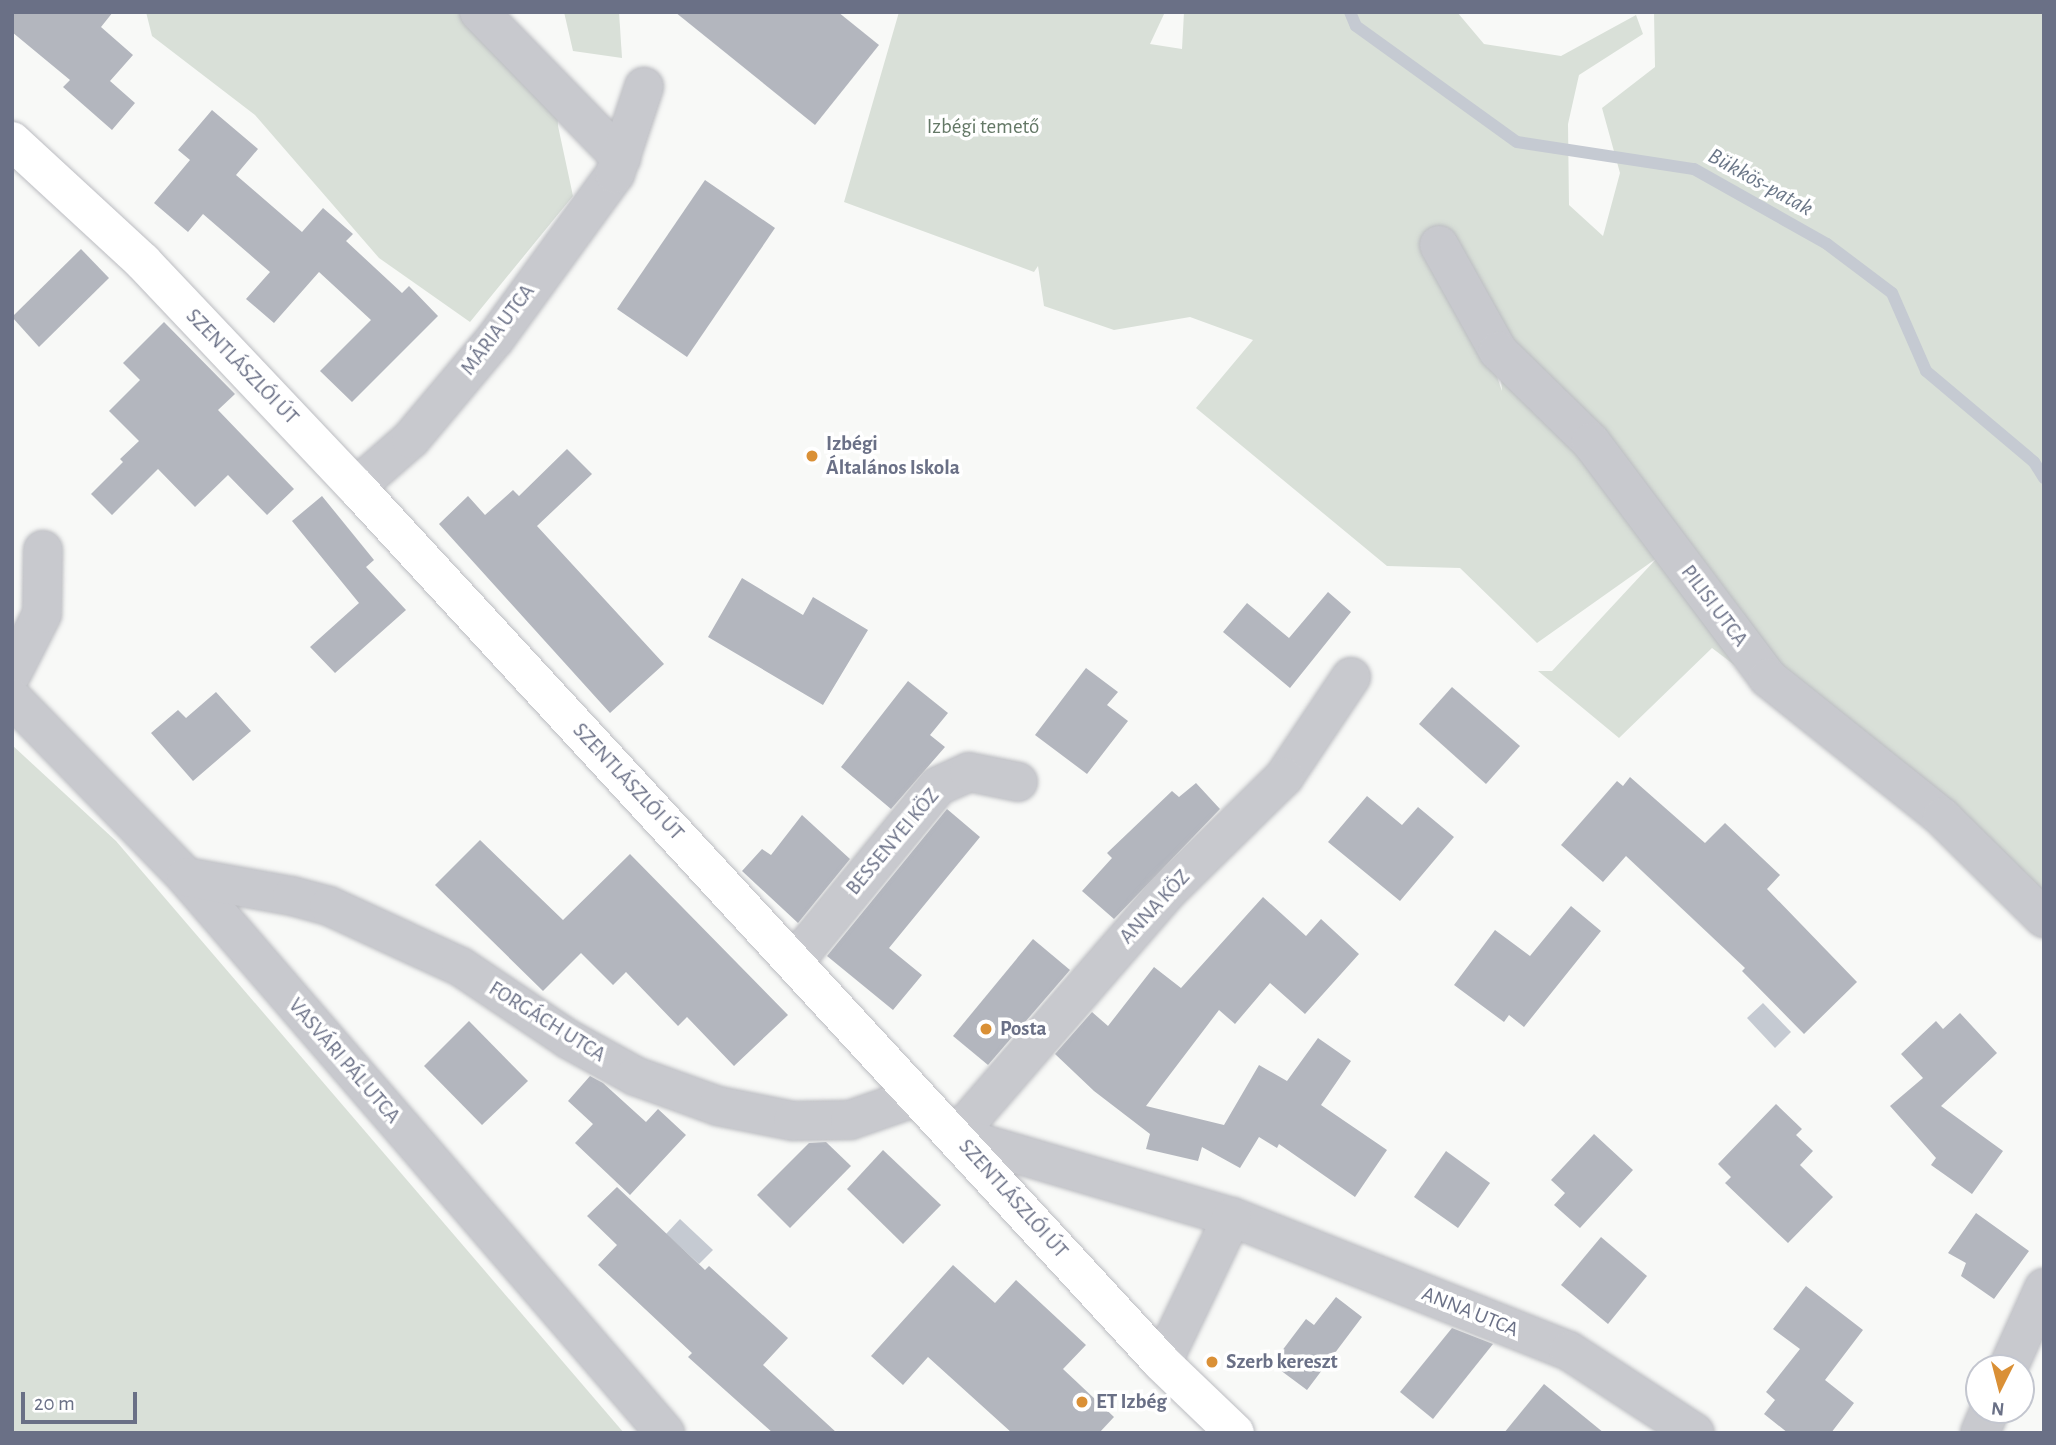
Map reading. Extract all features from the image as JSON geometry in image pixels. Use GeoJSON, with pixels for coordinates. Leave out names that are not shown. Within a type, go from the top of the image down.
{"type":"FeatureCollection","features":[{"type":"Feature","properties":{"kind":"main road","name":"SZENTLÁSZLÓI ÚT"},"geometry":{"type":"LineString","coordinates":[[12,141],[143,262],[356,487],[916,1097],[956,1136],[1162,1363],[1235,1433]]}},
{"type":"Feature","properties":{"kind":"street"},"geometry":{"type":"LineString","coordinates":[[479,12],[621,158]]}},
{"type":"Feature","properties":{"kind":"street","name":"MÁRIA UTCA"},"geometry":{"type":"LineString","coordinates":[[356,487],[411,439],[495,339],[615,174],[644,88]]}},
{"type":"Feature","properties":{"kind":"street","name":"PILISI UTCA"},"geometry":{"type":"LineString","coordinates":[[1439,246],[1498,351],[1591,442],[1768,678],[1942,817],[2044,918]]}},
{"type":"Feature","properties":{"kind":"street"},"geometry":{"type":"LineString","coordinates":[[12,673],[42,614],[43,550]]}},
{"type":"Feature","properties":{"kind":"street","name":"ANNA KÖZ"},"geometry":{"type":"LineString","coordinates":[[956,1136],[1167,892],[1284,776],[1351,677]]}},
{"type":"Feature","properties":{"kind":"street","name":"VASVÁRI PÁL UTCA"},"geometry":{"type":"LineString","coordinates":[[12,698],[186,877],[665,1433]]}},
{"type":"Feature","properties":{"kind":"street","name":"BESSENYEI KÖZ"},"geometry":{"type":"LineString","coordinates":[[794,962],[939,786],[969,772],[1018,782]]}},
{"type":"Feature","properties":{"kind":"street","name":"FORGÁCH UTCA"},"geometry":{"type":"LineString","coordinates":[[186,877],[292,896],[329,906],[461,967],[568,1039],[635,1076],[718,1106],[793,1121],[850,1120],[916,1097]]}},
{"type":"Feature","properties":{"kind":"street","name":"ANNA UTCA"},"geometry":{"type":"LineString","coordinates":[[956,1136],[1232,1217],[1569,1351],[1695,1433]]}},
{"type":"Feature","properties":{"kind":"street"},"geometry":{"type":"LineString","coordinates":[[1162,1363],[1232,1217]]}},
{"type":"Feature","properties":{"kind":"street"},"geometry":{"type":"LineString","coordinates":[[2014,1354],[2044,1287]]}},
{"type":"Feature","properties":{"kind":"green space"},"geometry":{"type":"Polygon","coordinates":[[[146,12],[461,12],[557,99],[558,126],[573,196],[470,322],[379,258],[255,115],[152,36],[146,12]]]}},
{"type":"Feature","properties":{"kind":"green space"},"geometry":{"type":"Polygon","coordinates":[[[564,12],[619,12],[622,58],[573,51],[564,12]]]}},
{"type":"Feature","properties":{"kind":"green space","name":"Izbégi temető"},"geometry":{"type":"Polygon","coordinates":[[[899,12],[1165,12],[1150,44],[1182,49],[1184,12],[1457,12],[1484,44],[1561,56],[1636,15],[1643,34],[1579,75],[1568,124],[1569,205],[1603,236],[1620,173],[1602,108],[1655,67],[1654,12],[2044,12],[2044,907],[2013,877],[1712,648],[1619,738],[1538,671],[1552,671],[1657,558],[1537,643],[1460,568],[1387,566],[1196,408],[1253,340],[1190,317],[1114,330],[1044,306],[1038,266],[1034,272],[844,202],[899,12]],[[1463,279],[1502,391],[1498,344],[1463,279]]]}},
{"type":"Feature","properties":{"kind":"green space"},"geometry":{"type":"Polygon","coordinates":[[[12,745],[116,841],[624,1433],[12,1433],[12,745]]]}},
{"type":"Feature","properties":{"kind":"shaded area"},"geometry":{"type":"Polygon","coordinates":[[[1763,1003],[1791,1032],[1775,1048],[1747,1018],[1763,1003]]]}},
{"type":"Feature","properties":{"kind":"shaded area"},"geometry":{"type":"Polygon","coordinates":[[[680,1219],[713,1250],[699,1264],[666,1234],[680,1219]]]}},
{"type":"Feature","properties":{"kind":"building"},"geometry":{"type":"Polygon","coordinates":[[[12,12],[113,12],[101,27],[133,55],[110,81],[135,103],[112,130],[63,87],[70,80],[12,32],[12,12]]]}},
{"type":"Feature","properties":{"kind":"building"},"geometry":{"type":"Polygon","coordinates":[[[675,12],[838,12],[879,45],[815,125],[675,12]]]}},
{"type":"Feature","properties":{"kind":"building"},"geometry":{"type":"Polygon","coordinates":[[[212,110],[258,149],[236,175],[302,232],[323,208],[353,234],[346,241],[402,293],[409,286],[438,316],[352,402],[320,371],[371,320],[319,272],[274,323],[246,299],[270,272],[203,214],[188,232],[154,203],[190,160],[178,150],[212,110]]]}},
{"type":"Feature","properties":{"kind":"building"},"geometry":{"type":"Polygon","coordinates":[[[705,180],[775,228],[687,357],[617,309],[705,180]]]}},
{"type":"Feature","properties":{"kind":"building"},"geometry":{"type":"Polygon","coordinates":[[[81,249],[109,278],[39,347],[12,317],[81,249]]]}},
{"type":"Feature","properties":{"kind":"building"},"geometry":{"type":"Polygon","coordinates":[[[164,322],[235,394],[218,410],[294,489],[267,515],[228,475],[195,507],[158,469],[112,515],[91,494],[123,462],[120,459],[139,441],[109,411],[140,380],[123,363],[164,322]]]}},
{"type":"Feature","properties":{"kind":"building"},"geometry":{"type":"Polygon","coordinates":[[[567,449],[592,474],[537,526],[664,664],[610,713],[439,524],[468,496],[485,515],[513,490],[519,496],[567,449]]]}},
{"type":"Feature","properties":{"kind":"building"},"geometry":{"type":"Polygon","coordinates":[[[322,496],[374,560],[366,567],[406,610],[335,673],[310,647],[359,603],[292,521],[322,496]]]}},
{"type":"Feature","properties":{"kind":"building"},"geometry":{"type":"Polygon","coordinates":[[[742,578],[803,615],[813,597],[868,630],[823,705],[708,637],[742,578]]]}},
{"type":"Feature","properties":{"kind":"building"},"geometry":{"type":"Polygon","coordinates":[[[1328,592],[1351,612],[1290,688],[1223,632],[1247,603],[1289,638],[1328,592]]]}},
{"type":"Feature","properties":{"kind":"building"},"geometry":{"type":"Polygon","coordinates":[[[1086,668],[1118,692],[1107,705],[1128,721],[1087,774],[1035,735],[1086,668]]]}},
{"type":"Feature","properties":{"kind":"building"},"geometry":{"type":"Polygon","coordinates":[[[908,681],[948,713],[930,735],[945,747],[891,809],[841,767],[908,681]]]}},
{"type":"Feature","properties":{"kind":"building"},"geometry":{"type":"Polygon","coordinates":[[[1452,687],[1520,746],[1486,784],[1419,724],[1452,687]]]}},
{"type":"Feature","properties":{"kind":"building"},"geometry":{"type":"Polygon","coordinates":[[[216,692],[251,731],[193,781],[151,733],[178,710],[186,718],[216,692]]]}},
{"type":"Feature","properties":{"kind":"building"},"geometry":{"type":"Polygon","coordinates":[[[1630,777],[1705,843],[1725,823],[1780,875],[1767,889],[1857,982],[1804,1034],[1742,971],[1745,968],[1626,856],[1603,882],[1561,845],[1617,781],[1623,786],[1630,777]]]}},
{"type":"Feature","properties":{"kind":"building"},"geometry":{"type":"Polygon","coordinates":[[[1196,783],[1220,809],[1114,919],[1082,891],[1112,858],[1107,853],[1172,791],[1179,797],[1196,783]]]}},
{"type":"Feature","properties":{"kind":"building"},"geometry":{"type":"Polygon","coordinates":[[[1367,796],[1402,825],[1418,807],[1454,837],[1400,901],[1328,842],[1367,796]]]}},
{"type":"Feature","properties":{"kind":"building"},"geometry":{"type":"Polygon","coordinates":[[[947,809],[980,837],[889,948],[922,975],[893,1010],[827,956],[947,809]]]}},
{"type":"Feature","properties":{"kind":"building"},"geometry":{"type":"Polygon","coordinates":[[[802,815],[850,859],[798,923],[742,871],[762,849],[771,855],[802,815]]]}},
{"type":"Feature","properties":{"kind":"building"},"geometry":{"type":"Polygon","coordinates":[[[480,840],[563,920],[630,854],[788,1015],[734,1066],[687,1017],[678,1026],[626,972],[613,985],[581,953],[543,991],[435,885],[480,840]]]}},
{"type":"Feature","properties":{"kind":"building"},"geometry":{"type":"Polygon","coordinates":[[[1263,897],[1306,936],[1321,919],[1359,954],[1305,1014],[1270,983],[1235,1024],[1219,1010],[1146,1106],[1224,1125],[1259,1065],[1287,1081],[1318,1038],[1351,1061],[1321,1105],[1387,1150],[1355,1197],[1279,1144],[1277,1148],[1259,1137],[1240,1168],[1202,1147],[1198,1161],[1146,1149],[1150,1134],[1094,1091],[1055,1054],[1092,1012],[1108,1026],[1154,967],[1181,988],[1263,897]]]}},
{"type":"Feature","properties":{"kind":"building"},"geometry":{"type":"Polygon","coordinates":[[[1571,906],[1601,931],[1524,1027],[1509,1015],[1504,1022],[1454,985],[1495,930],[1530,956],[1571,906]]]}},
{"type":"Feature","properties":{"kind":"building"},"geometry":{"type":"Polygon","coordinates":[[[1033,939],[1070,970],[988,1065],[953,1036],[1033,939]]]}},
{"type":"Feature","properties":{"kind":"building"},"geometry":{"type":"Polygon","coordinates":[[[1960,1013],[1997,1053],[1941,1106],[2003,1151],[1972,1194],[1931,1165],[1936,1158],[1890,1106],[1923,1078],[1901,1054],[1936,1021],[1943,1029],[1960,1013]]]}},
{"type":"Feature","properties":{"kind":"building"},"geometry":{"type":"Polygon","coordinates":[[[469,1021],[528,1081],[482,1125],[424,1066],[469,1021]]]}},
{"type":"Feature","properties":{"kind":"building"},"geometry":{"type":"Polygon","coordinates":[[[590,1076],[603,1083],[646,1122],[658,1109],[686,1135],[630,1195],[575,1143],[593,1124],[568,1101],[590,1076]]]}},
{"type":"Feature","properties":{"kind":"building"},"geometry":{"type":"Polygon","coordinates":[[[1776,1104],[1802,1129],[1796,1135],[1813,1151],[1800,1165],[1833,1197],[1788,1243],[1725,1183],[1731,1177],[1718,1164],[1776,1104]]]}},
{"type":"Feature","properties":{"kind":"building"},"geometry":{"type":"Polygon","coordinates":[[[1594,1134],[1633,1170],[1580,1228],[1554,1205],[1565,1193],[1551,1180],[1594,1134]]]}},
{"type":"Feature","properties":{"kind":"building"},"geometry":{"type":"Polygon","coordinates":[[[826,1142],[851,1166],[790,1228],[757,1195],[809,1143],[826,1142]]]}},
{"type":"Feature","properties":{"kind":"building"},"geometry":{"type":"Polygon","coordinates":[[[883,1150],[941,1205],[903,1244],[847,1189],[883,1150]]]}},
{"type":"Feature","properties":{"kind":"building"},"geometry":{"type":"Polygon","coordinates":[[[1446,1151],[1490,1183],[1458,1228],[1414,1197],[1446,1151]]]}},
{"type":"Feature","properties":{"kind":"building"},"geometry":{"type":"Polygon","coordinates":[[[617,1187],[705,1270],[709,1266],[788,1338],[763,1365],[837,1433],[773,1433],[688,1357],[692,1353],[598,1265],[617,1245],[587,1216],[617,1187]]]}},
{"type":"Feature","properties":{"kind":"building"},"geometry":{"type":"Polygon","coordinates":[[[1976,1213],[2029,1251],[1994,1299],[1961,1276],[1966,1263],[1948,1253],[1976,1213]]]}},
{"type":"Feature","properties":{"kind":"building"},"geometry":{"type":"Polygon","coordinates":[[[1601,1237],[1647,1276],[1608,1324],[1561,1285],[1601,1237]]]}},
{"type":"Feature","properties":{"kind":"building"},"geometry":{"type":"Polygon","coordinates":[[[953,1265],[995,1303],[1016,1280],[1086,1345],[1063,1369],[1114,1417],[1099,1433],[1012,1433],[928,1357],[903,1385],[871,1356],[953,1265]]]}},
{"type":"Feature","properties":{"kind":"building"},"geometry":{"type":"Polygon","coordinates":[[[1806,1286],[1863,1330],[1825,1380],[1854,1403],[1831,1433],[1788,1433],[1764,1414],[1775,1400],[1766,1392],[1800,1349],[1773,1329],[1806,1286]]]}},
{"type":"Feature","properties":{"kind":"building"},"geometry":{"type":"Polygon","coordinates":[[[1336,1297],[1362,1317],[1307,1390],[1272,1364],[1306,1319],[1314,1325],[1336,1297]]]}},
{"type":"Feature","properties":{"kind":"building"},"geometry":{"type":"Polygon","coordinates":[[[1452,1328],[1493,1344],[1433,1419],[1400,1392],[1452,1328]]]}},
{"type":"Feature","properties":{"kind":"building"},"geometry":{"type":"Polygon","coordinates":[[[1544,1384],[1604,1433],[1504,1433],[1544,1384]]]}},
{"type":"Feature","properties":{"kind":"waterway","name":"Bükkös-patak"},"geometry":{"type":"LineString","coordinates":[[1350,12],[1356,26],[1517,142],[1694,169],[1827,244],[1892,293],[1926,371],[2034,462],[2044,478]]}},
{"type":"Feature","properties":{"kind":"place","name":"Izbégi Általános Iskola"},"geometry":{"type":"Point","coordinates":[812,456]}},
{"type":"Feature","properties":{"kind":"place","name":"Posta"},"geometry":{"type":"Point","coordinates":[986,1029]}},
{"type":"Feature","properties":{"kind":"place","name":"Szerb kereszt"},"geometry":{"type":"Point","coordinates":[1212,1362]}},
{"type":"Feature","properties":{"kind":"place","name":"ET Izbég"},"geometry":{"type":"Point","coordinates":[1082,1402]}}]}
